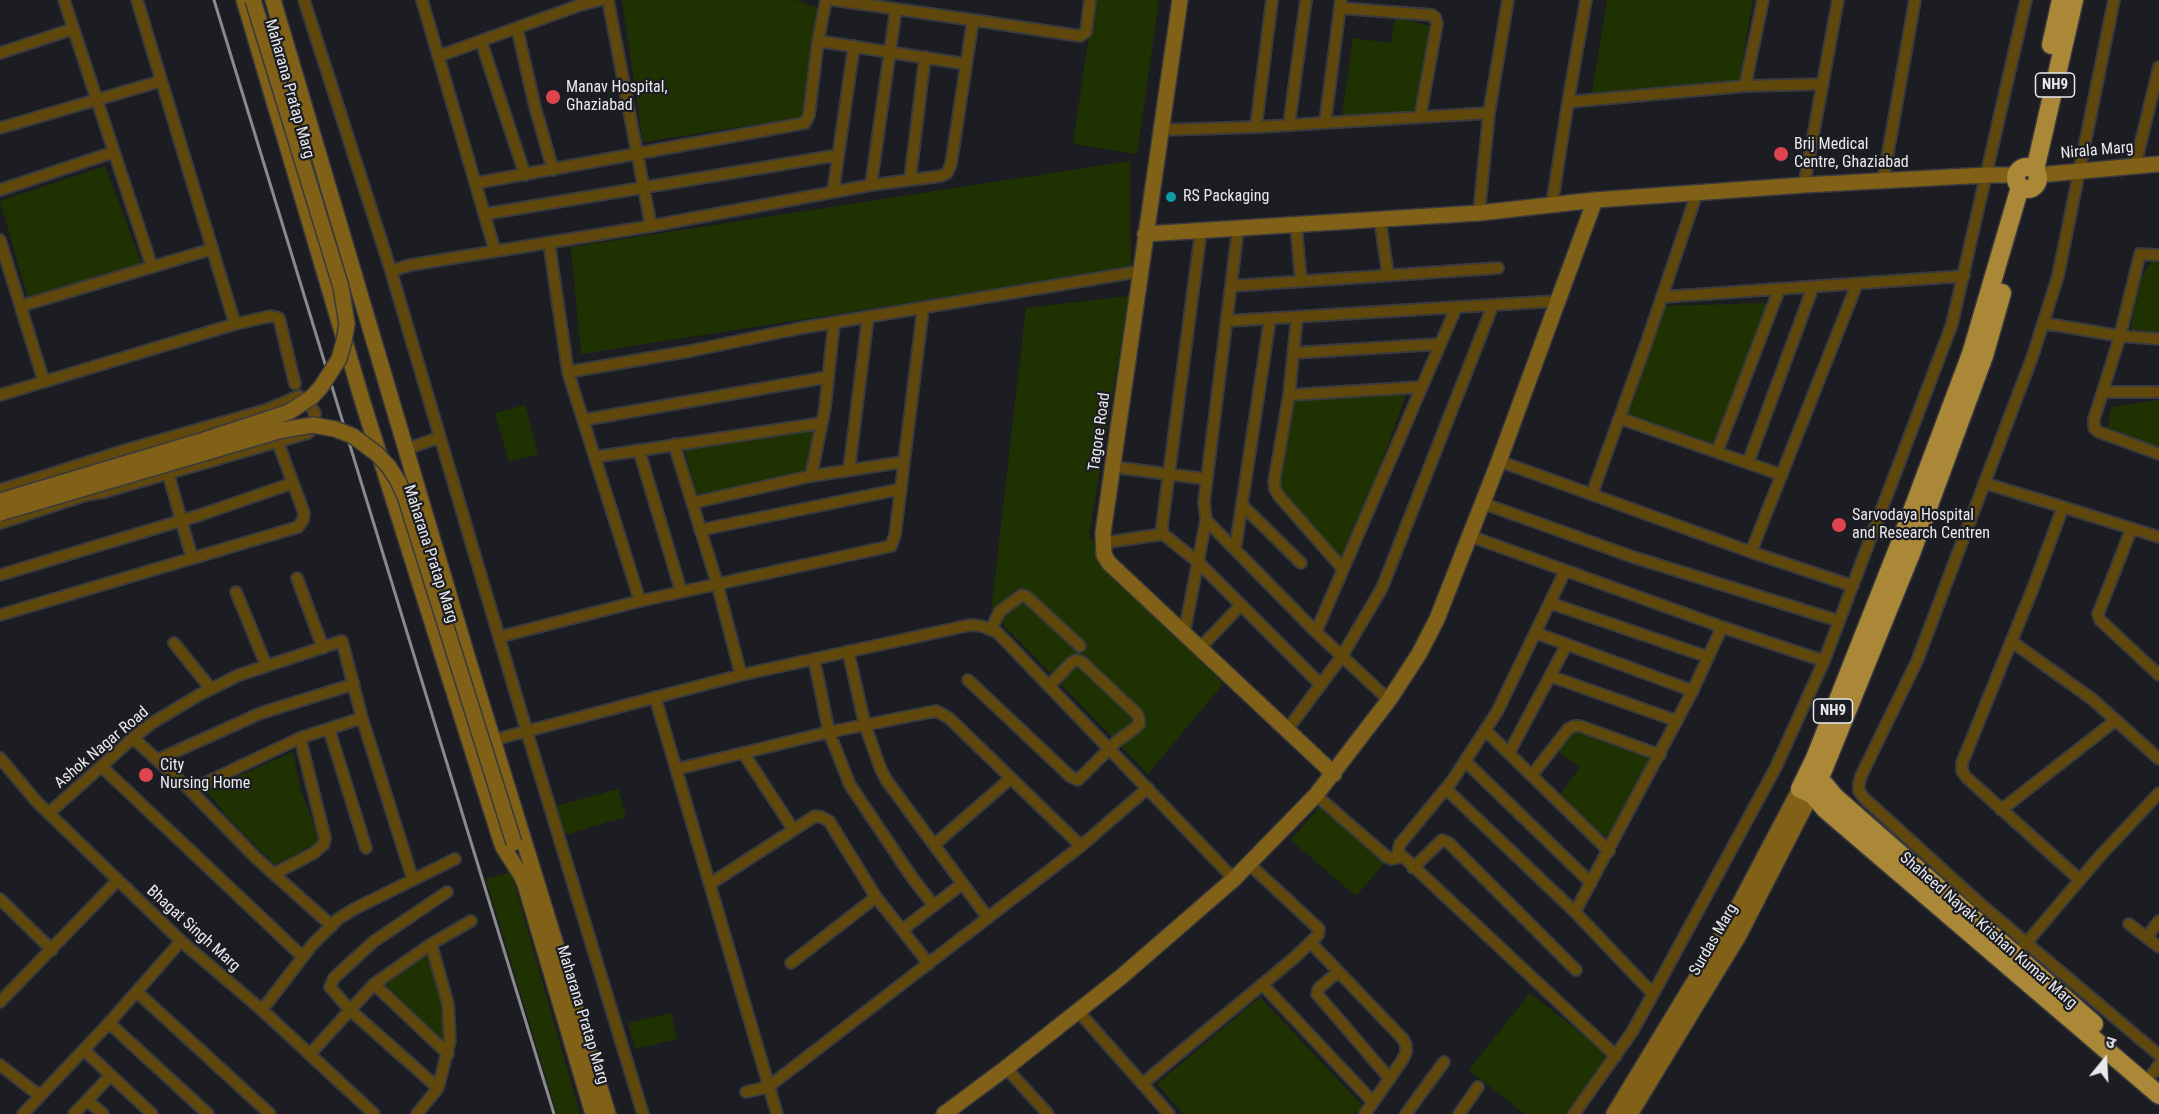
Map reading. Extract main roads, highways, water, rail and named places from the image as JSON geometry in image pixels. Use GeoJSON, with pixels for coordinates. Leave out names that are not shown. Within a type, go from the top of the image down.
{"type":"FeatureCollection","features":[{"type":"Feature","properties":{"kind":"highway","name":"NH9"},"geometry":{"type":"LineString","coordinates":[[2027,177],[2061,0]]}},
{"type":"Feature","properties":{"kind":"highway","name":"NH9"},"geometry":{"type":"LineString","coordinates":[[1810,784],[1971,354],[2027,177],[2074,0]]}},
{"type":"Feature","properties":{"kind":"highway","name":"Shaheed Nayak Krishan Kumar Marg"},"geometry":{"type":"LineString","coordinates":[[1810,784],[1846,806],[2021,949],[2156,1073]]}},
{"type":"Feature","properties":{"kind":"highway"},"geometry":{"type":"LineString","coordinates":[[1810,784],[1826,810],[2159,1095]]}},
{"type":"Feature","properties":{"kind":"railway"},"geometry":{"type":"LineString","coordinates":[[214,0],[554,1114]]}},
{"type":"Feature","properties":{"kind":"place","name":"Manav Hospital, Ghaziabad"},"geometry":{"type":"Point","coordinates":[553,97]}},
{"type":"Feature","properties":{"kind":"place","name":"Brij Medical Centre, Ghaziabad"},"geometry":{"type":"Point","coordinates":[1781,154]}},
{"type":"Feature","properties":{"kind":"place","name":"RS Packaging"},"geometry":{"type":"Point","coordinates":[1171,197]}},
{"type":"Feature","properties":{"kind":"place","name":"Sarvodaya Hospital and Research Centren"},"geometry":{"type":"Point","coordinates":[1839,525]}},
{"type":"Feature","properties":{"kind":"place","name":"City Nursing Home"},"geometry":{"type":"Point","coordinates":[146,775]}}]}
